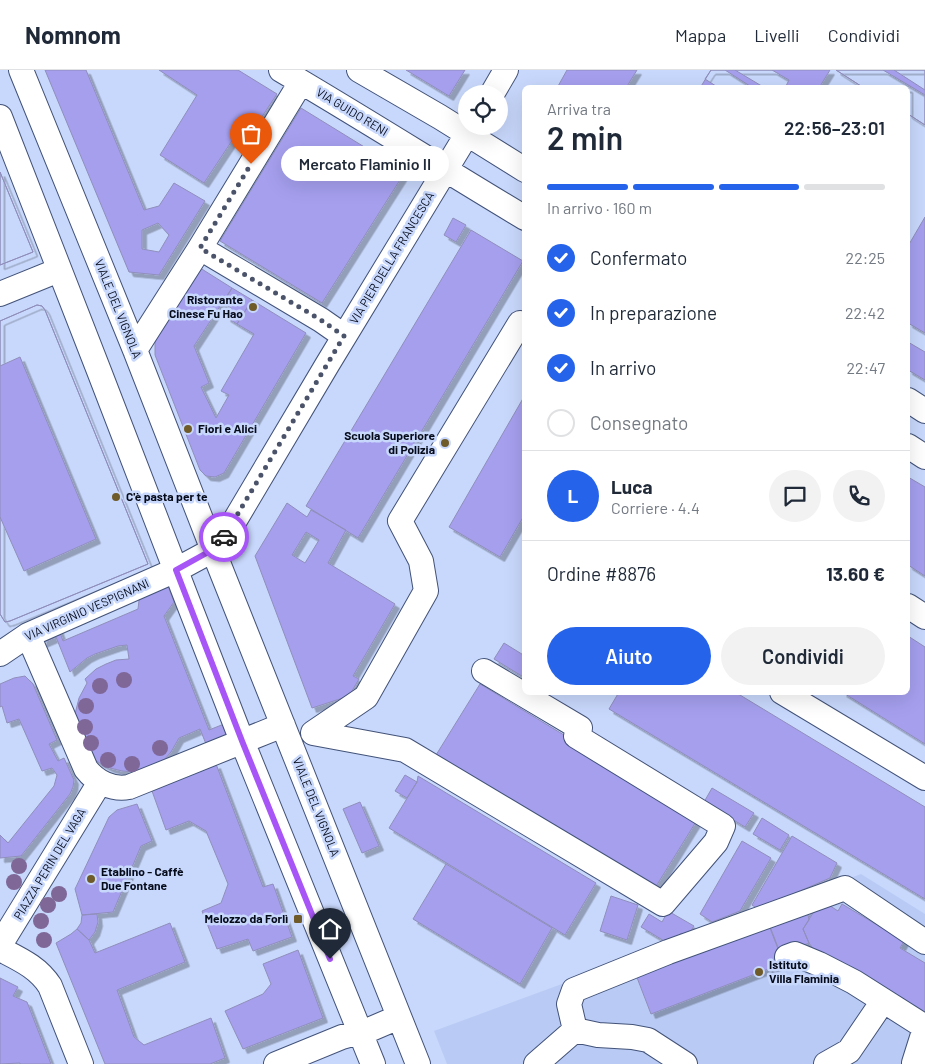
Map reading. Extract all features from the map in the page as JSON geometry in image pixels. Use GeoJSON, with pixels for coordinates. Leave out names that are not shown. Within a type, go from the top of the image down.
{"type":"FeatureCollection","features":[{"type":"Feature","properties":{"kind":"street","name":"VIALE DEL VIGNOLA"},"geometry":{"type":"LineString","coordinates":[[21,70],[135,350],[212,550],[418,1064]]}},
{"type":"Feature","properties":{"kind":"street","name":"VIA GUIDO RENI"},"geometry":{"type":"LineString","coordinates":[[280,70],[522,216]]}},
{"type":"Feature","properties":{"kind":"street"},"geometry":{"type":"LineString","coordinates":[[359,70],[458,125]]}},
{"type":"Feature","properties":{"kind":"street"},"geometry":{"type":"LineString","coordinates":[[497,85],[506,70]]}},
{"type":"Feature","properties":{"kind":"street"},"geometry":{"type":"LineString","coordinates":[[135,350],[302,82]]}},
{"type":"Feature","properties":{"kind":"street"},"geometry":{"type":"LineString","coordinates":[[0,117],[242,741],[373,1064]]}},
{"type":"Feature","properties":{"kind":"street","name":"VIA PIER DELLA FRANCESCA"},"geometry":{"type":"LineString","coordinates":[[212,550],[225,537],[344,336],[467,135]]}},
{"type":"Feature","properties":{"kind":"street"},"geometry":{"type":"LineString","coordinates":[[475,135],[522,168]]}},
{"type":"Feature","properties":{"kind":"street"},"geometry":{"type":"LineString","coordinates":[[200,248],[321,320],[344,336]]}},
{"type":"Feature","properties":{"kind":"street"},"geometry":{"type":"LineString","coordinates":[[0,294],[59,270]]}},
{"type":"Feature","properties":{"kind":"street"},"geometry":{"type":"LineString","coordinates":[[522,324],[520,323],[400,521],[421,561],[426,591],[366,697],[313,733],[405,750],[663,904],[716,842],[723,826],[576,736],[580,728],[524,695]]}},
{"type":"Feature","properties":{"kind":"street"},"geometry":{"type":"LineString","coordinates":[[910,401],[925,411]]}},
{"type":"Feature","properties":{"kind":"street"},"geometry":{"type":"LineString","coordinates":[[910,447],[925,457]]}},
{"type":"Feature","properties":{"kind":"street"},"geometry":{"type":"LineString","coordinates":[[176,570],[212,550]]}},
{"type":"Feature","properties":{"kind":"street","name":"VIA VIRGINIO VESPIGNANI"},"geometry":{"type":"LineString","coordinates":[[0,654],[28,635],[176,570]]}},
{"type":"Feature","properties":{"kind":"street"},"geometry":{"type":"LineString","coordinates":[[910,607],[925,617]]}},
{"type":"Feature","properties":{"kind":"street"},"geometry":{"type":"LineString","coordinates":[[28,635],[86,769],[100,782],[120,787],[129,787],[283,724]]}},
{"type":"Feature","properties":{"kind":"street"},"geometry":{"type":"LineString","coordinates":[[484,671],[522,694]]}},
{"type":"Feature","properties":{"kind":"street"},"geometry":{"type":"LineString","coordinates":[[787,695],[925,778]]}},
{"type":"Feature","properties":{"kind":"street","name":"PIAZZA PERIN DEL VAGA"},"geometry":{"type":"LineString","coordinates":[[0,947],[100,782]]}},
{"type":"Feature","properties":{"kind":"street"},"geometry":{"type":"LineString","coordinates":[[575,1030],[569,1004],[574,990],[668,952],[844,888],[925,942]]}},
{"type":"Feature","properties":{"kind":"street"},"geometry":{"type":"LineString","coordinates":[[0,947],[31,966],[45,978],[81,1064]]}},
{"type":"Feature","properties":{"kind":"street"},"geometry":{"type":"LineString","coordinates":[[787,957],[794,954],[819,964],[854,982],[925,1028],[911,1062]]}},
{"type":"Feature","properties":{"kind":"street"},"geometry":{"type":"LineString","coordinates":[[826,1064],[849,1051],[883,1000]]}},
{"type":"Feature","properties":{"kind":"street"},"geometry":{"type":"LineString","coordinates":[[276,1064],[342,1037],[371,1029],[399,1017]]}},
{"type":"Feature","properties":{"kind":"street"},"geometry":{"type":"LineString","coordinates":[[536,1064],[575,1030]]}},
{"type":"Feature","properties":{"kind":"street"},"geometry":{"type":"LineString","coordinates":[[575,1030],[598,1035],[648,1040],[685,1064]]}},
{"type":"Feature","properties":{"kind":"shaded area","name":"Istituto Villa Flaminia"},"geometry":{"type":"Polygon","coordinates":[[[861,874],[925,914],[925,1064],[447,1064],[434,1031],[861,874]]]}},
{"type":"Feature","properties":{"kind":"building"},"geometry":{"type":"Polygon","coordinates":[[[45,70],[86,70],[144,210],[159,206],[174,183],[205,201],[159,275],[129,272],[45,70]],[[158,223],[142,230],[142,249],[159,252],[169,235],[158,223]]]}},
{"type":"Feature","properties":{"kind":"building"},"geometry":{"type":"Polygon","coordinates":[[[159,70],[238,70],[277,94],[255,127],[245,121],[204,183],[160,155],[197,95],[159,70]]]}},
{"type":"Feature","properties":{"kind":"building"},"geometry":{"type":"Polygon","coordinates":[[[406,70],[465,70],[449,96],[406,70]]]}},
{"type":"Feature","properties":{"kind":"building"},"geometry":{"type":"Polygon","coordinates":[[[567,70],[637,70],[628,85],[559,85],[567,70]]]}},
{"type":"Feature","properties":{"kind":"building"},"geometry":{"type":"Polygon","coordinates":[[[711,70],[830,70],[821,85],[702,85],[711,70]]]}},
{"type":"Feature","properties":{"kind":"building"},"geometry":{"type":"Polygon","coordinates":[[[711,70],[725,70],[748,85],[714,85],[705,79],[711,70]]]}},
{"type":"Feature","properties":{"kind":"building"},"geometry":{"type":"Polygon","coordinates":[[[735,70],[772,70],[789,80],[786,85],[760,85],[735,70]]]}},
{"type":"Feature","properties":{"kind":"building"},"geometry":{"type":"Polygon","coordinates":[[[836,70],[925,70],[925,125],[910,115],[910,85],[859,85],[836,70]]]}},
{"type":"Feature","properties":{"kind":"building"},"geometry":{"type":"Polygon","coordinates":[[[836,70],[883,70],[908,85],[859,85],[836,70]]]}},
{"type":"Feature","properties":{"kind":"building"},"geometry":{"type":"Polygon","coordinates":[[[894,70],[925,70],[925,90],[894,70]]]}},
{"type":"Feature","properties":{"kind":"building"},"geometry":{"type":"Polygon","coordinates":[[[910,86],[925,95],[925,125],[910,115],[910,86]]]}},
{"type":"Feature","properties":{"kind":"building"},"geometry":{"type":"Polygon","coordinates":[[[301,108],[405,172],[322,303],[220,241],[301,108]]]}},
{"type":"Feature","properties":{"kind":"building"},"geometry":{"type":"Polygon","coordinates":[[[0,172],[33,252],[0,265],[0,172]]]}},
{"type":"Feature","properties":{"kind":"building"},"geometry":{"type":"Polygon","coordinates":[[[0,172],[33,252],[0,265],[0,172]]]}},
{"type":"Feature","properties":{"kind":"building"},"geometry":{"type":"Polygon","coordinates":[[[925,217],[925,333],[910,324],[910,243],[925,217]]]}},
{"type":"Feature","properties":{"kind":"building"},"geometry":{"type":"Polygon","coordinates":[[[453,218],[466,225],[456,242],[444,235],[453,218]]]}},
{"type":"Feature","properties":{"kind":"building"},"geometry":{"type":"Polygon","coordinates":[[[471,230],[522,260],[358,538],[306,506],[471,230]]]}},
{"type":"Feature","properties":{"kind":"building"},"geometry":{"type":"Polygon","coordinates":[[[197,266],[232,288],[194,346],[209,383],[201,387],[216,418],[229,395],[221,391],[254,334],[237,324],[252,300],[306,333],[224,473],[215,477],[206,476],[200,470],[155,355],[157,330],[197,266]]]}},
{"type":"Feature","properties":{"kind":"building"},"geometry":{"type":"Polygon","coordinates":[[[232,288],[252,300],[237,324],[226,317],[231,308],[223,303],[232,288]]]}},
{"type":"Feature","properties":{"kind":"building"},"geometry":{"type":"Polygon","coordinates":[[[37,305],[42,306],[45,310],[148,564],[5,622],[0,614],[0,517],[24,571],[96,539],[20,357],[0,366],[0,321],[37,305]]]}},
{"type":"Feature","properties":{"kind":"building"},"geometry":{"type":"Polygon","coordinates":[[[37,305],[42,306],[45,310],[148,564],[5,622],[0,614],[0,321],[37,305]]]}},
{"type":"Feature","properties":{"kind":"building"},"geometry":{"type":"Polygon","coordinates":[[[910,343],[925,352],[925,380],[910,371],[910,343]]]}},
{"type":"Feature","properties":{"kind":"building"},"geometry":{"type":"Polygon","coordinates":[[[522,400],[522,519],[500,557],[449,527],[522,400]]]}},
{"type":"Feature","properties":{"kind":"building"},"geometry":{"type":"Polygon","coordinates":[[[910,478],[925,487],[925,576],[910,566],[910,478]]]}},
{"type":"Feature","properties":{"kind":"building"},"geometry":{"type":"Polygon","coordinates":[[[287,503],[307,517],[311,510],[346,530],[328,563],[395,604],[353,676],[359,679],[349,696],[312,708],[255,556],[287,503]],[[306,532],[292,555],[305,563],[319,540],[306,532]]]}},
{"type":"Feature","properties":{"kind":"building"},"geometry":{"type":"Polygon","coordinates":[[[168,586],[174,602],[164,616],[209,730],[224,724],[227,735],[206,744],[200,729],[179,738],[171,752],[158,764],[134,772],[110,768],[88,754],[75,714],[79,698],[87,683],[85,679],[96,669],[106,664],[116,660],[129,659],[127,645],[95,654],[70,672],[56,637],[42,643],[43,633],[58,627],[63,641],[138,609],[140,592],[168,586]]]}},
{"type":"Feature","properties":{"kind":"building"},"geometry":{"type":"Polygon","coordinates":[[[910,637],[925,647],[925,744],[847,695],[910,695],[910,637]]]}},
{"type":"Feature","properties":{"kind":"building"},"geometry":{"type":"Polygon","coordinates":[[[504,643],[522,654],[522,676],[494,659],[504,643]]]}},
{"type":"Feature","properties":{"kind":"building"},"geometry":{"type":"Polygon","coordinates":[[[25,676],[33,684],[57,740],[49,744],[58,761],[64,758],[74,780],[70,794],[21,856],[0,858],[0,835],[8,843],[54,786],[57,775],[52,768],[42,771],[19,719],[7,723],[2,706],[0,707],[0,684],[25,676]]]}},
{"type":"Feature","properties":{"kind":"building"},"geometry":{"type":"Polygon","coordinates":[[[480,684],[699,817],[655,888],[436,755],[480,684]]]}},
{"type":"Feature","properties":{"kind":"building"},"geometry":{"type":"Polygon","coordinates":[[[617,695],[740,695],[925,807],[925,899],[609,709],[617,695]]]}},
{"type":"Feature","properties":{"kind":"building"},"geometry":{"type":"Polygon","coordinates":[[[216,764],[263,887],[273,884],[292,937],[253,951],[248,939],[217,949],[202,911],[221,903],[228,884],[206,831],[189,821],[166,830],[152,791],[216,764]]]}},
{"type":"Feature","properties":{"kind":"building"},"geometry":{"type":"Polygon","coordinates":[[[405,775],[417,782],[407,798],[395,791],[405,775]]]}},
{"type":"Feature","properties":{"kind":"building"},"geometry":{"type":"Polygon","coordinates":[[[418,776],[596,883],[565,935],[389,828],[417,782],[418,776]]]}},
{"type":"Feature","properties":{"kind":"building"},"geometry":{"type":"Polygon","coordinates":[[[712,788],[754,813],[745,827],[704,802],[712,788]]]}},
{"type":"Feature","properties":{"kind":"building"},"geometry":{"type":"Polygon","coordinates":[[[360,802],[379,846],[362,853],[343,809],[360,802]]]}},
{"type":"Feature","properties":{"kind":"building"},"geometry":{"type":"Polygon","coordinates":[[[137,804],[152,841],[141,846],[113,912],[82,915],[75,889],[109,817],[117,810],[137,804]]]}},
{"type":"Feature","properties":{"kind":"building"},"geometry":{"type":"Polygon","coordinates":[[[762,818],[789,835],[780,850],[753,834],[762,818]]]}},
{"type":"Feature","properties":{"kind":"building"},"geometry":{"type":"Polygon","coordinates":[[[792,836],[837,863],[830,878],[758,909],[752,905],[792,836]]]}},
{"type":"Feature","properties":{"kind":"building"},"geometry":{"type":"Polygon","coordinates":[[[742,841],[771,858],[740,911],[712,922],[700,914],[742,841]]]}},
{"type":"Feature","properties":{"kind":"building"},"geometry":{"type":"Polygon","coordinates":[[[446,864],[552,928],[520,984],[413,919],[446,864]]]}},
{"type":"Feature","properties":{"kind":"building"},"geometry":{"type":"Polygon","coordinates":[[[611,896],[638,905],[627,940],[600,931],[611,896]]]}},
{"type":"Feature","properties":{"kind":"building"},"geometry":{"type":"Polygon","coordinates":[[[821,900],[838,911],[842,904],[904,941],[900,948],[925,963],[925,1018],[814,950],[803,929],[821,900]]]}},
{"type":"Feature","properties":{"kind":"building"},"geometry":{"type":"Polygon","coordinates":[[[807,909],[809,920],[803,929],[809,943],[780,954],[770,928],[799,917],[807,909]]]}},
{"type":"Feature","properties":{"kind":"building"},"geometry":{"type":"Polygon","coordinates":[[[668,911],[694,926],[687,937],[681,933],[675,942],[669,939],[666,942],[641,927],[649,914],[662,922],[668,911]]]}},
{"type":"Feature","properties":{"kind":"building"},"geometry":{"type":"Polygon","coordinates":[[[97,914],[98,922],[95,932],[89,940],[77,929],[81,923],[82,915],[97,914]]]}},
{"type":"Feature","properties":{"kind":"building"},"geometry":{"type":"Polygon","coordinates":[[[170,923],[185,962],[117,990],[134,1037],[144,1045],[211,1018],[225,1058],[210,1064],[105,1064],[56,943],[77,929],[89,940],[95,953],[170,923]]]}},
{"type":"Feature","properties":{"kind":"building"},"geometry":{"type":"Polygon","coordinates":[[[769,924],[784,963],[651,1014],[636,975],[769,924]]]}},
{"type":"Feature","properties":{"kind":"building"},"geometry":{"type":"Polygon","coordinates":[[[298,950],[323,1018],[243,1049],[225,1011],[263,994],[271,984],[263,964],[298,950]]]}},
{"type":"Feature","properties":{"kind":"building"},"geometry":{"type":"Polygon","coordinates":[[[0,978],[18,987],[13,996],[27,1002],[51,1064],[0,1064],[0,978]]]}},
{"type":"Feature","properties":{"kind":"way so far"},"geometry":{"type":"LineString","coordinates":[[224,537],[344,336],[321,320],[200,248],[251,164]]}},
{"type":"Feature","properties":{"kind":"place","name":"Mercato Flaminio II"},"geometry":{"type":"Point","coordinates":[251,164]}},
{"type":"Feature","properties":{"kind":"place","name":"Ristorante Cinese Fu Hao"},"geometry":{"type":"Point","coordinates":[253,307]}},
{"type":"Feature","properties":{"kind":"place","name":"Fiori e Alici"},"geometry":{"type":"Point","coordinates":[188,429]}},
{"type":"Feature","properties":{"kind":"place","name":"Scuola Superiore di Polizia"},"geometry":{"type":"Point","coordinates":[445,443]}},
{"type":"Feature","properties":{"kind":"place","name":"C'è pasta per te"},"geometry":{"type":"Point","coordinates":[116,497]}},
{"type":"Feature","properties":{"kind":"place","name":"Etablino - Caffè Due Fontane"},"geometry":{"type":"Point","coordinates":[91,879]}},
{"type":"Feature","properties":{"kind":"place","name":"Melozzo da Forlì"},"geometry":{"type":"Point","coordinates":[298,919]}},
{"type":"Feature","properties":{"kind":"place","name":"Istituto Villa Flaminia"},"geometry":{"type":"Point","coordinates":[759,972]}},
{"type":"Feature","properties":{"kind":"route"},"geometry":{"type":"LineString","coordinates":[[224,537],[212,550],[176,570],[242,741],[330,959]]}}]}
